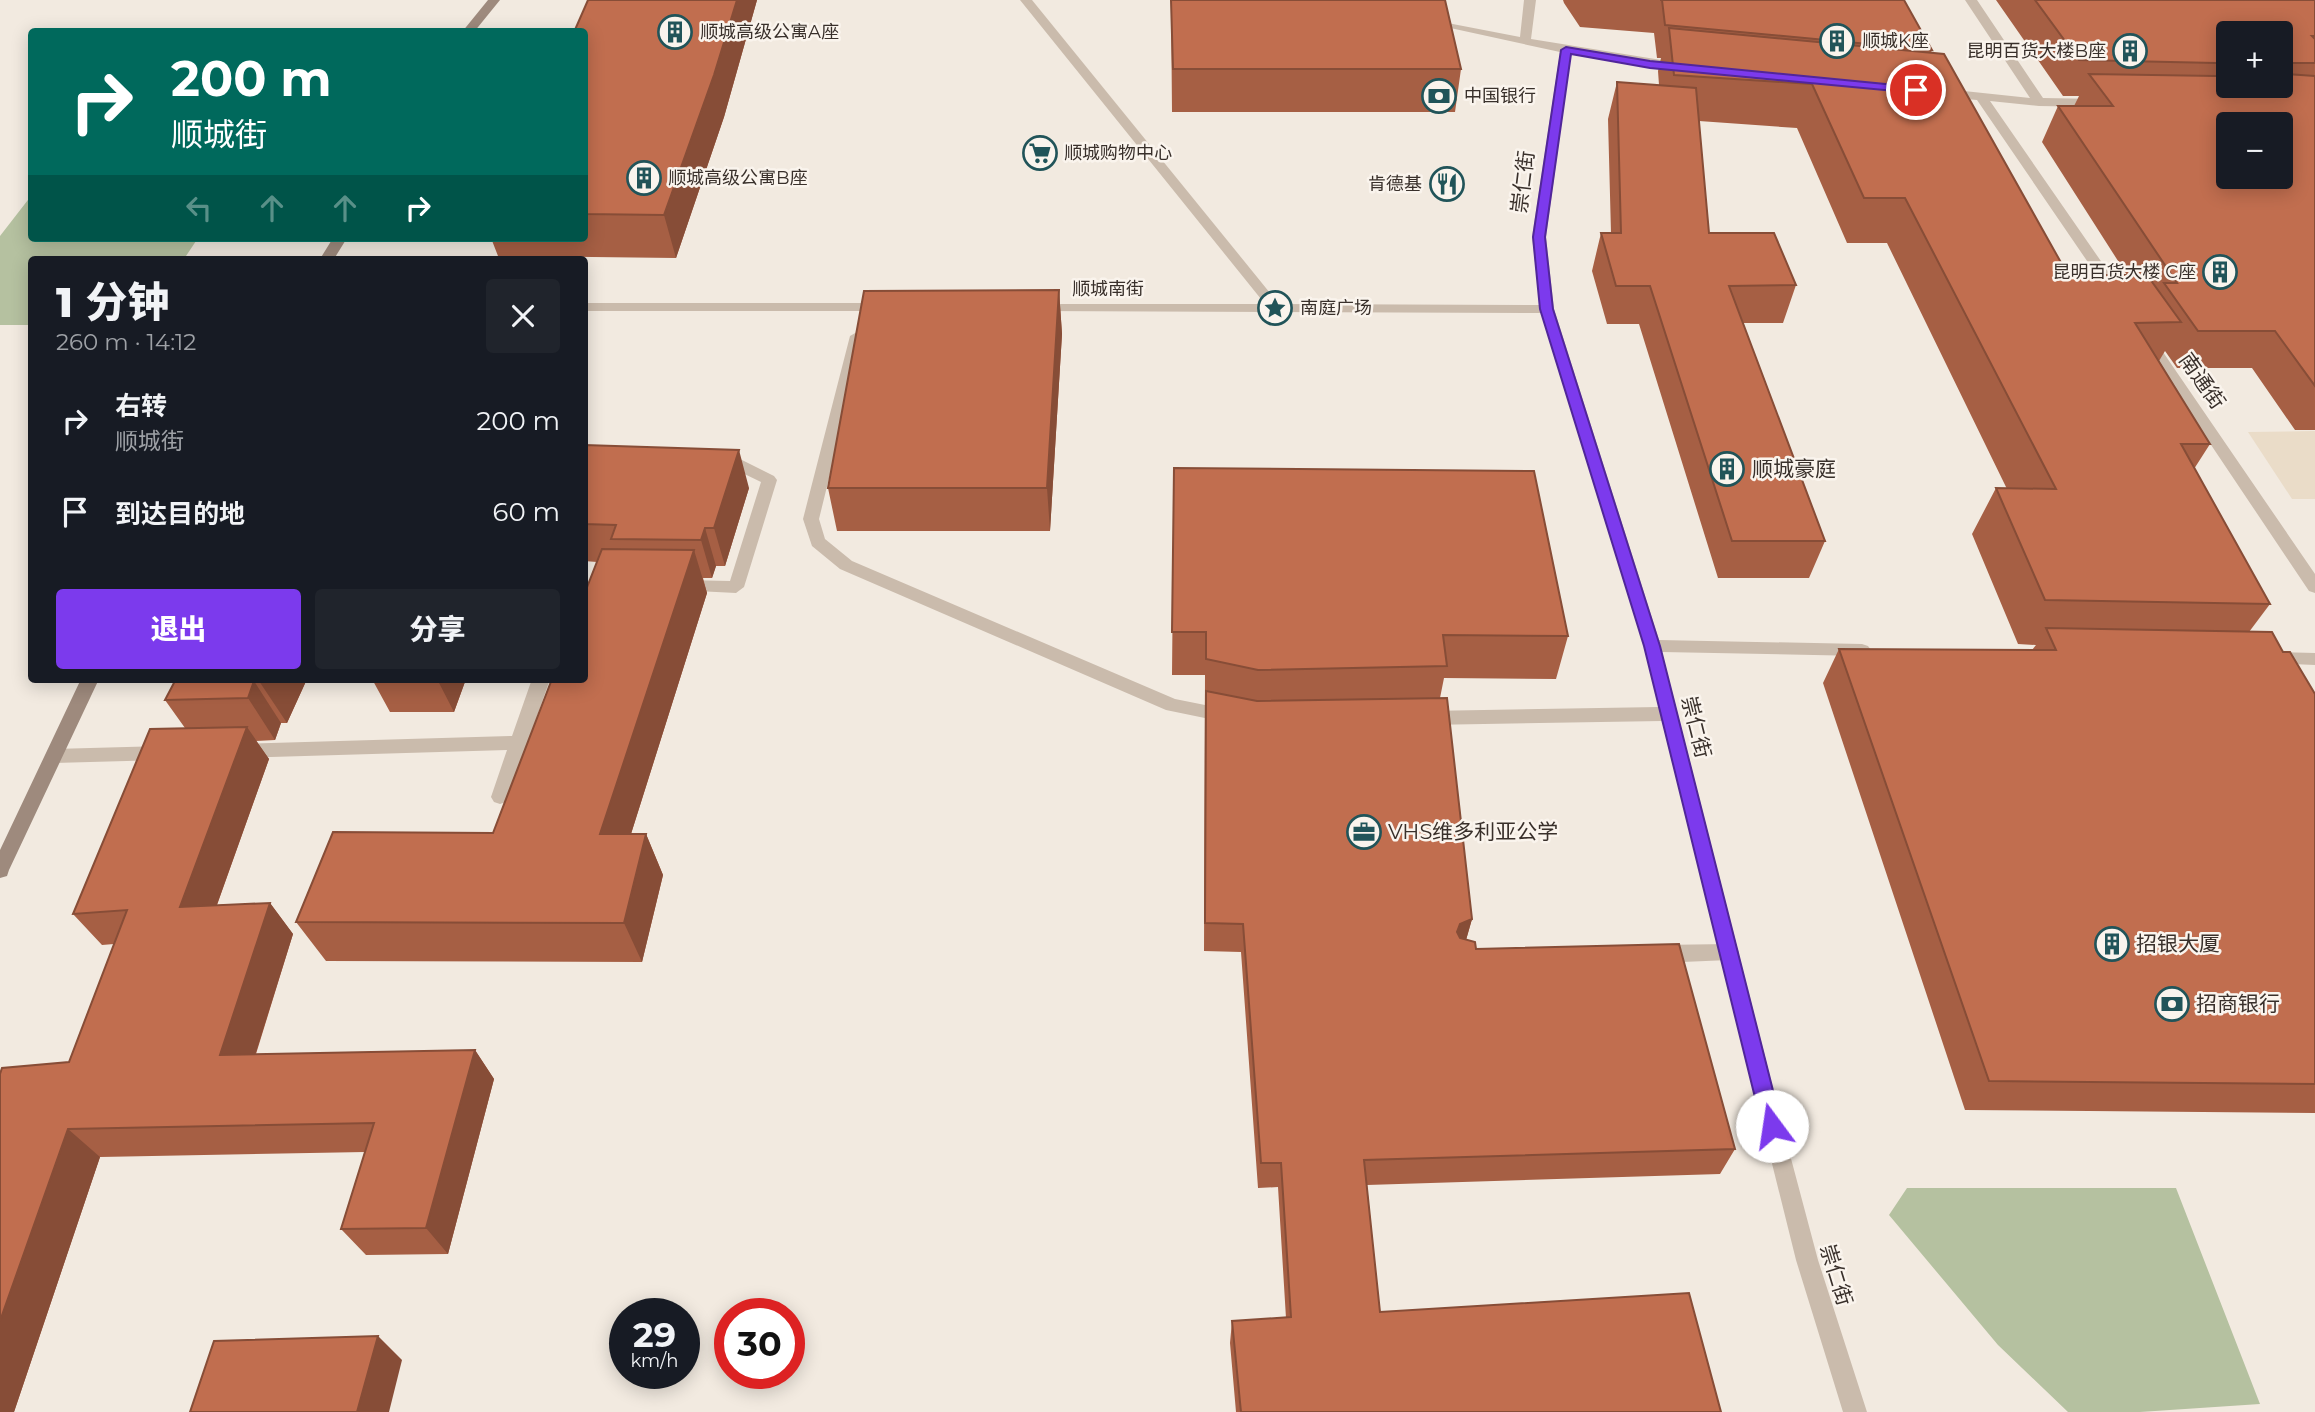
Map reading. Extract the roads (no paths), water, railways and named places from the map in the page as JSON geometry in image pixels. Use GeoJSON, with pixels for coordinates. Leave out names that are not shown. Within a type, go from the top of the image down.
{"type":"FeatureCollection","features":[{"type":"Feature","properties":{"kind":"street"},"geometry":{"type":"LineString","coordinates":[[470,28],[494,0]]}},
{"type":"Feature","properties":{"kind":"street"},"geometry":{"type":"LineString","coordinates":[[1026,0],[1275,308]]}},
{"type":"Feature","properties":{"kind":"street"},"geometry":{"type":"LineString","coordinates":[[1525,39],[1530,0]]}},
{"type":"Feature","properties":{"kind":"street"},"geometry":{"type":"LineString","coordinates":[[1971,0],[2039,102]]}},
{"type":"Feature","properties":{"kind":"street"},"geometry":{"type":"LineString","coordinates":[[1436,22],[1525,39],[1566,50],[1691,68]]}},
{"type":"Feature","properties":{"kind":"street","name":"崇仁街"},"geometry":{"type":"LineString","coordinates":[[1566,50],[1539,237],[1547,309],[1652,646],[1807,1260],[1855,1412]]}},
{"type":"Feature","properties":{"kind":"street"},"geometry":{"type":"LineString","coordinates":[[1931,92],[2039,102],[2118,104]]}},
{"type":"Feature","properties":{"kind":"street"},"geometry":{"type":"LineString","coordinates":[[1981,97],[2124,306]]}},
{"type":"Feature","properties":{"kind":"street"},"geometry":{"type":"LineString","coordinates":[[588,307],[906,307]]}},
{"type":"Feature","properties":{"kind":"street"},"geometry":{"type":"LineString","coordinates":[[865,307],[811,519],[818,542],[846,565],[1172,705],[1243,719]]}},
{"type":"Feature","properties":{"kind":"street","name":"顺城南街"},"geometry":{"type":"LineString","coordinates":[[1029,307],[1547,309]]}},
{"type":"Feature","properties":{"kind":"street","name":"南通街"},"geometry":{"type":"LineString","coordinates":[[2140,328],[2315,587]]}},
{"type":"Feature","properties":{"kind":"street"},"geometry":{"type":"LineString","coordinates":[[667,585],[736,587],[769,480],[733,462],[706,460]]}},
{"type":"Feature","properties":{"kind":"street"},"geometry":{"type":"LineString","coordinates":[[1652,646],[1873,650]]}},
{"type":"Feature","properties":{"kind":"street"},"geometry":{"type":"LineString","coordinates":[[2260,658],[2315,659]]}},
{"type":"Feature","properties":{"kind":"street"},"geometry":{"type":"LineString","coordinates":[[0,870],[88,683]]}},
{"type":"Feature","properties":{"kind":"street"},"geometry":{"type":"LineString","coordinates":[[500,797],[540,683]]}},
{"type":"Feature","properties":{"kind":"street"},"geometry":{"type":"LineString","coordinates":[[1407,719],[1669,714]]}},
{"type":"Feature","properties":{"kind":"street"},"geometry":{"type":"LineString","coordinates":[[218,751],[519,743]]}},
{"type":"Feature","properties":{"kind":"street"},"geometry":{"type":"LineString","coordinates":[[54,756],[177,752]]}},
{"type":"Feature","properties":{"kind":"street"},"geometry":{"type":"LineString","coordinates":[[1646,955],[1729,952]]}},
{"type":"Feature","properties":{"kind":"place","name":"顺城高级公寓A座"},"geometry":{"type":"Point","coordinates":[675,32]}},
{"type":"Feature","properties":{"kind":"place","name":"顺城K座"},"geometry":{"type":"Point","coordinates":[1837,41]}},
{"type":"Feature","properties":{"kind":"place","name":"昆明百货大楼B座"},"geometry":{"type":"Point","coordinates":[2130,51]}},
{"type":"Feature","properties":{"kind":"place","name":"中国银行"},"geometry":{"type":"Point","coordinates":[1439,96]}},
{"type":"Feature","properties":{"kind":"place","name":"顺城购物中心"},"geometry":{"type":"Point","coordinates":[1040,153]}},
{"type":"Feature","properties":{"kind":"place","name":"顺城高级公寓B座"},"geometry":{"type":"Point","coordinates":[644,178]}},
{"type":"Feature","properties":{"kind":"place","name":"肯德基"},"geometry":{"type":"Point","coordinates":[1447,184]}},
{"type":"Feature","properties":{"kind":"place","name":"昆明百货大楼 C座"},"geometry":{"type":"Point","coordinates":[2220,272]}},
{"type":"Feature","properties":{"kind":"place","name":"南庭广场"},"geometry":{"type":"Point","coordinates":[1275,308]}},
{"type":"Feature","properties":{"kind":"place","name":"顺城豪庭"},"geometry":{"type":"Point","coordinates":[1727,469]}},
{"type":"Feature","properties":{"kind":"place","name":"VHS维多利亚公学"},"geometry":{"type":"Point","coordinates":[1364,832]}},
{"type":"Feature","properties":{"kind":"place","name":"招银大厦"},"geometry":{"type":"Point","coordinates":[2112,944]}},
{"type":"Feature","properties":{"kind":"place","name":"招商银行"},"geometry":{"type":"Point","coordinates":[2172,1004]}}]}
